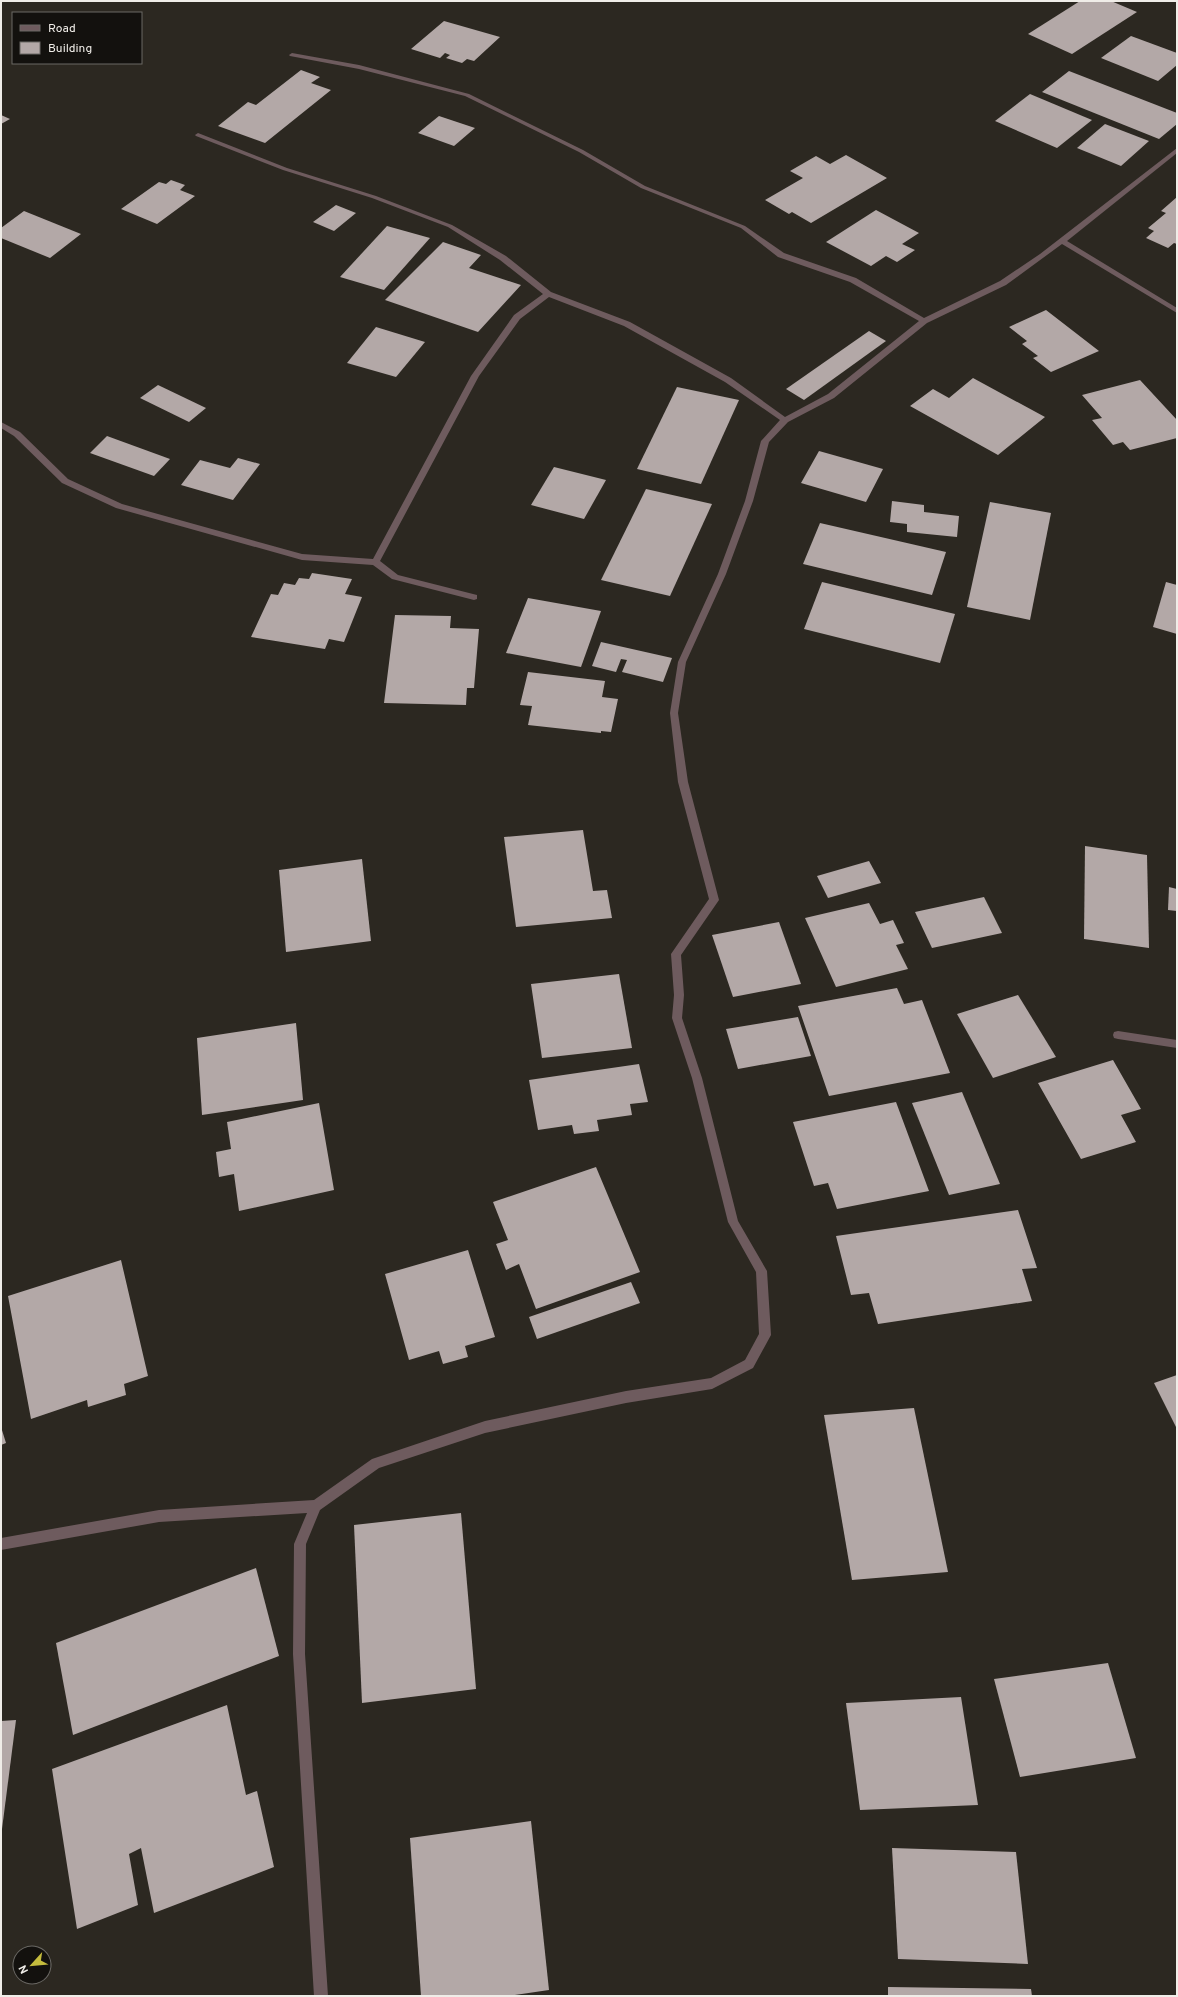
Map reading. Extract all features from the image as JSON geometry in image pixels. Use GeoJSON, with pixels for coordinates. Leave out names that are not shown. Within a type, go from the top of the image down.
{"type":"FeatureCollection","features":[{"type":"Feature","properties":{"kind":"street"},"geometry":{"type":"LineString","coordinates":[[292,55],[359,67],[467,95],[581,150],[643,187],[743,227],[782,255],[853,280],[924,321]]}},
{"type":"Feature","properties":{"kind":"street"},"geometry":{"type":"LineString","coordinates":[[198,135],[286,169],[374,197],[450,226],[503,258],[548,294],[627,324],[728,380],[785,420]]}},
{"type":"Feature","properties":{"kind":"street"},"geometry":{"type":"LineString","coordinates":[[322,1996],[299,1654],[300,1544],[316,1506],[376,1463],[485,1427],[626,1398],[712,1383],[749,1364],[765,1335],[761,1271],[733,1222],[697,1078],[677,1018],[678,995],[676,954],[714,900],[683,782],[674,713],[682,662],[722,574],[749,501],[765,441],[785,420],[831,396],[924,321],[1003,283],[1062,241],[1177,150]]}},
{"type":"Feature","properties":{"kind":"street"},"geometry":{"type":"LineString","coordinates":[[1062,241],[1177,312]]}},
{"type":"Feature","properties":{"kind":"street"},"geometry":{"type":"LineString","coordinates":[[375,562],[475,376],[517,317],[548,294]]}},
{"type":"Feature","properties":{"kind":"street"},"geometry":{"type":"LineString","coordinates":[[1,425],[17,434],[65,481],[119,506],[302,558],[375,562],[395,577],[474,597]]}},
{"type":"Feature","properties":{"kind":"street"},"geometry":{"type":"LineString","coordinates":[[1118,1035],[1177,1044]]}},
{"type":"Feature","properties":{"kind":"street"},"geometry":{"type":"LineString","coordinates":[[1,1544],[159,1516],[316,1506]]}},
{"type":"Feature","properties":{"kind":"building"},"geometry":{"type":"Polygon","coordinates":[[[1080,1],[1111,1],[1137,12],[1072,54],[1028,34],[1080,1]]]}},
{"type":"Feature","properties":{"kind":"building"},"geometry":{"type":"Polygon","coordinates":[[[444,21],[500,37],[474,61],[467,59],[462,63],[446,58],[450,55],[445,53],[440,58],[411,49],[444,21]]]}},
{"type":"Feature","properties":{"kind":"building"},"geometry":{"type":"Polygon","coordinates":[[[1131,36],[1177,53],[1177,65],[1158,81],[1101,58],[1131,36]]]}},
{"type":"Feature","properties":{"kind":"building"},"geometry":{"type":"Polygon","coordinates":[[[301,70],[320,77],[311,83],[331,90],[265,143],[218,126],[248,102],[256,105],[301,70]]]}},
{"type":"Feature","properties":{"kind":"building"},"geometry":{"type":"Polygon","coordinates":[[[1069,71],[1177,113],[1177,124],[1159,139],[1042,92],[1069,71]]]}},
{"type":"Feature","properties":{"kind":"building"},"geometry":{"type":"Polygon","coordinates":[[[1030,94],[1092,120],[1057,148],[995,121],[1030,94]]]}},
{"type":"Feature","properties":{"kind":"building"},"geometry":{"type":"Polygon","coordinates":[[[1,115],[10,119],[1,124],[1,115]]]}},
{"type":"Feature","properties":{"kind":"building"},"geometry":{"type":"Polygon","coordinates":[[[439,116],[475,128],[454,146],[418,133],[439,116]]]}},
{"type":"Feature","properties":{"kind":"building"},"geometry":{"type":"Polygon","coordinates":[[[1105,124],[1149,141],[1121,166],[1077,148],[1105,124]]]}},
{"type":"Feature","properties":{"kind":"building"},"geometry":{"type":"Polygon","coordinates":[[[846,155],[887,178],[811,223],[792,212],[789,214],[765,200],[803,178],[790,171],[816,156],[830,164],[846,155]]]}},
{"type":"Feature","properties":{"kind":"building"},"geometry":{"type":"Polygon","coordinates":[[[171,180],[185,185],[180,190],[195,196],[157,224],[121,209],[159,182],[166,184],[171,180]]]}},
{"type":"Feature","properties":{"kind":"building"},"geometry":{"type":"Polygon","coordinates":[[[1177,197],[1177,244],[1174,243],[1168,248],[1146,238],[1154,231],[1148,228],[1166,213],[1161,211],[1177,197]]]}},
{"type":"Feature","properties":{"kind":"building"},"geometry":{"type":"Polygon","coordinates":[[[336,205],[356,213],[334,231],[313,222],[336,205]]]}},
{"type":"Feature","properties":{"kind":"building"},"geometry":{"type":"Polygon","coordinates":[[[876,210],[919,233],[902,244],[915,250],[897,262],[886,256],[871,266],[826,242],[876,210]]]}},
{"type":"Feature","properties":{"kind":"building"},"geometry":{"type":"Polygon","coordinates":[[[24,211],[81,234],[50,258],[1,238],[1,228],[24,211]]]}},
{"type":"Feature","properties":{"kind":"building"},"geometry":{"type":"Polygon","coordinates":[[[387,226],[430,238],[384,290],[340,277],[387,226]]]}},
{"type":"Feature","properties":{"kind":"building"},"geometry":{"type":"Polygon","coordinates":[[[443,242],[481,255],[469,268],[521,285],[478,332],[385,300],[443,242]]]}},
{"type":"Feature","properties":{"kind":"building"},"geometry":{"type":"Polygon","coordinates":[[[1046,310],[1099,351],[1051,372],[1033,358],[1038,356],[1022,344],[1027,341],[1009,327],[1046,310]]]}},
{"type":"Feature","properties":{"kind":"building"},"geometry":{"type":"Polygon","coordinates":[[[376,327],[425,342],[396,377],[347,363],[376,327]]]}},
{"type":"Feature","properties":{"kind":"building"},"geometry":{"type":"Polygon","coordinates":[[[869,331],[886,341],[804,400],[786,389],[869,331]]]}},
{"type":"Feature","properties":{"kind":"building"},"geometry":{"type":"Polygon","coordinates":[[[973,378],[1045,417],[998,455],[910,406],[933,389],[949,398],[973,378]]]}},
{"type":"Feature","properties":{"kind":"building"},"geometry":{"type":"Polygon","coordinates":[[[1140,380],[1177,420],[1177,438],[1130,450],[1123,442],[1113,445],[1092,420],[1102,418],[1082,395],[1140,380]]]}},
{"type":"Feature","properties":{"kind":"building"},"geometry":{"type":"Polygon","coordinates":[[[158,385],[206,408],[189,422],[140,398],[158,385]]]}},
{"type":"Feature","properties":{"kind":"building"},"geometry":{"type":"Polygon","coordinates":[[[677,387],[739,400],[701,484],[637,469],[677,387]]]}},
{"type":"Feature","properties":{"kind":"building"},"geometry":{"type":"Polygon","coordinates":[[[107,436],[170,459],[154,476],[90,453],[107,436]]]}},
{"type":"Feature","properties":{"kind":"building"},"geometry":{"type":"Polygon","coordinates":[[[819,451],[883,469],[866,502],[801,483],[819,451]]]}},
{"type":"Feature","properties":{"kind":"building"},"geometry":{"type":"Polygon","coordinates":[[[238,458],[260,464],[233,500],[181,485],[200,460],[230,468],[238,458]]]}},
{"type":"Feature","properties":{"kind":"building"},"geometry":{"type":"Polygon","coordinates":[[[554,467],[606,480],[584,519],[531,505],[554,467]]]}},
{"type":"Feature","properties":{"kind":"building"},"geometry":{"type":"Polygon","coordinates":[[[646,489],[712,504],[670,596],[601,580],[646,489]]]}},
{"type":"Feature","properties":{"kind":"building"},"geometry":{"type":"Polygon","coordinates":[[[892,501],[924,505],[924,512],[959,516],[957,537],[907,532],[907,524],[890,522],[892,501]]]}},
{"type":"Feature","properties":{"kind":"building"},"geometry":{"type":"Polygon","coordinates":[[[990,502],[1051,513],[1030,620],[967,607],[990,502]]]}},
{"type":"Feature","properties":{"kind":"building"},"geometry":{"type":"Polygon","coordinates":[[[820,523],[946,552],[932,595],[803,564],[820,523]]]}},
{"type":"Feature","properties":{"kind":"building"},"geometry":{"type":"Polygon","coordinates":[[[312,573],[352,579],[345,594],[362,597],[344,642],[329,639],[325,649],[251,637],[271,594],[278,595],[284,583],[295,585],[299,578],[309,579],[312,573]]]}},
{"type":"Feature","properties":{"kind":"building"},"geometry":{"type":"Polygon","coordinates":[[[822,582],[955,614],[940,663],[804,629],[822,582]]]}},
{"type":"Feature","properties":{"kind":"building"},"geometry":{"type":"Polygon","coordinates":[[[1166,582],[1177,585],[1177,634],[1153,627],[1166,582]]]}},
{"type":"Feature","properties":{"kind":"building"},"geometry":{"type":"Polygon","coordinates":[[[528,598],[601,611],[581,667],[506,653],[528,598]]]}},
{"type":"Feature","properties":{"kind":"building"},"geometry":{"type":"Polygon","coordinates":[[[395,615],[451,616],[450,628],[479,629],[474,688],[467,688],[466,705],[384,703],[395,615]]]}},
{"type":"Feature","properties":{"kind":"building"},"geometry":{"type":"Polygon","coordinates":[[[601,642],[672,658],[663,682],[622,672],[627,660],[621,659],[616,672],[592,666],[601,642]]]}},
{"type":"Feature","properties":{"kind":"building"},"geometry":{"type":"Polygon","coordinates":[[[528,672],[605,681],[602,697],[618,699],[611,732],[601,731],[601,733],[528,725],[532,706],[520,705],[528,672]]]}},
{"type":"Feature","properties":{"kind":"building"},"geometry":{"type":"Polygon","coordinates":[[[583,830],[593,891],[607,890],[612,918],[516,927],[504,837],[583,830]]]}},
{"type":"Feature","properties":{"kind":"building"},"geometry":{"type":"Polygon","coordinates":[[[1085,846],[1147,855],[1149,948],[1084,939],[1085,846]]]}},
{"type":"Feature","properties":{"kind":"building"},"geometry":{"type":"Polygon","coordinates":[[[362,859],[371,941],[286,952],[279,870],[362,859]]]}},
{"type":"Feature","properties":{"kind":"building"},"geometry":{"type":"Polygon","coordinates":[[[869,861],[881,883],[828,898],[817,876],[869,861]]]}},
{"type":"Feature","properties":{"kind":"building"},"geometry":{"type":"Polygon","coordinates":[[[1169,887],[1177,889],[1177,911],[1168,910],[1169,887]]]}},
{"type":"Feature","properties":{"kind":"building"},"geometry":{"type":"Polygon","coordinates":[[[984,897],[1002,933],[932,948],[915,912],[984,897]]]}},
{"type":"Feature","properties":{"kind":"building"},"geometry":{"type":"Polygon","coordinates":[[[869,903],[880,924],[893,920],[904,943],[896,945],[908,969],[836,987],[805,918],[869,903]]]}},
{"type":"Feature","properties":{"kind":"building"},"geometry":{"type":"Polygon","coordinates":[[[779,922],[801,984],[733,997],[712,935],[779,922]]]}},
{"type":"Feature","properties":{"kind":"building"},"geometry":{"type":"Polygon","coordinates":[[[619,974],[632,1048],[542,1058],[531,984],[619,974]]]}},
{"type":"Feature","properties":{"kind":"building"},"geometry":{"type":"Polygon","coordinates":[[[897,988],[904,1004],[922,1000],[950,1073],[829,1096],[798,1006],[897,988]]]}},
{"type":"Feature","properties":{"kind":"building"},"geometry":{"type":"Polygon","coordinates":[[[1018,995],[1056,1057],[993,1078],[957,1014],[1018,995]]]}},
{"type":"Feature","properties":{"kind":"building"},"geometry":{"type":"Polygon","coordinates":[[[798,1017],[811,1056],[738,1069],[726,1029],[798,1017]]]}},
{"type":"Feature","properties":{"kind":"building"},"geometry":{"type":"Polygon","coordinates":[[[296,1023],[303,1100],[202,1115],[197,1038],[296,1023]]]}},
{"type":"Feature","properties":{"kind":"building"},"geometry":{"type":"Polygon","coordinates":[[[1113,1060],[1141,1109],[1121,1115],[1136,1142],[1081,1159],[1038,1083],[1113,1060]]]}},
{"type":"Feature","properties":{"kind":"building"},"geometry":{"type":"Polygon","coordinates":[[[639,1064],[648,1102],[630,1104],[632,1115],[597,1120],[599,1131],[574,1134],[572,1125],[538,1130],[529,1080],[639,1064]]]}},
{"type":"Feature","properties":{"kind":"building"},"geometry":{"type":"Polygon","coordinates":[[[962,1092],[1000,1184],[949,1195],[912,1103],[962,1092]]]}},
{"type":"Feature","properties":{"kind":"building"},"geometry":{"type":"Polygon","coordinates":[[[896,1102],[929,1191],[837,1209],[828,1183],[814,1186],[793,1122],[896,1102]]]}},
{"type":"Feature","properties":{"kind":"building"},"geometry":{"type":"Polygon","coordinates":[[[319,1103],[334,1190],[239,1211],[234,1174],[219,1177],[216,1152],[231,1149],[227,1122],[319,1103]]]}},
{"type":"Feature","properties":{"kind":"building"},"geometry":{"type":"Polygon","coordinates":[[[596,1167],[640,1272],[536,1309],[519,1264],[506,1270],[496,1244],[508,1240],[493,1202],[596,1167]]]}},
{"type":"Feature","properties":{"kind":"building"},"geometry":{"type":"Polygon","coordinates":[[[1018,1210],[1037,1268],[1022,1269],[1032,1301],[878,1324],[869,1293],[851,1295],[836,1236],[1018,1210]]]}},
{"type":"Feature","properties":{"kind":"building"},"geometry":{"type":"Polygon","coordinates":[[[468,1250],[495,1337],[465,1346],[468,1357],[443,1364],[439,1351],[409,1360],[385,1274],[468,1250]]]}},
{"type":"Feature","properties":{"kind":"building"},"geometry":{"type":"Polygon","coordinates":[[[121,1260],[148,1376],[124,1384],[126,1395],[88,1407],[87,1400],[31,1419],[8,1296],[121,1260]]]}},
{"type":"Feature","properties":{"kind":"building"},"geometry":{"type":"Polygon","coordinates":[[[631,1282],[640,1303],[537,1339],[529,1317],[631,1282]]]}},
{"type":"Feature","properties":{"kind":"building"},"geometry":{"type":"Polygon","coordinates":[[[1177,1375],[1177,1429],[1154,1383],[1177,1375]]]}},
{"type":"Feature","properties":{"kind":"building"},"geometry":{"type":"Polygon","coordinates":[[[914,1408],[948,1572],[852,1580],[824,1415],[914,1408]]]}},
{"type":"Feature","properties":{"kind":"building"},"geometry":{"type":"Polygon","coordinates":[[[1,1427],[6,1443],[1,1445],[1,1427]]]}},
{"type":"Feature","properties":{"kind":"building"},"geometry":{"type":"Polygon","coordinates":[[[461,1513],[476,1689],[362,1703],[354,1525],[461,1513]]]}},
{"type":"Feature","properties":{"kind":"building"},"geometry":{"type":"Polygon","coordinates":[[[256,1568],[279,1656],[73,1735],[56,1643],[256,1568]]]}},
{"type":"Feature","properties":{"kind":"building"},"geometry":{"type":"Polygon","coordinates":[[[1108,1663],[1136,1758],[1020,1777],[994,1679],[1108,1663]]]}},
{"type":"Feature","properties":{"kind":"building"},"geometry":{"type":"Polygon","coordinates":[[[961,1697],[978,1805],[860,1810],[846,1703],[961,1697]]]}},
{"type":"Feature","properties":{"kind":"building"},"geometry":{"type":"Polygon","coordinates":[[[227,1705],[246,1795],[257,1791],[274,1867],[154,1913],[141,1848],[129,1854],[138,1905],[77,1929],[52,1769],[227,1705]]]}},
{"type":"Feature","properties":{"kind":"building"},"geometry":{"type":"Polygon","coordinates":[[[16,1720],[2,1829],[1,1829],[1,1721],[16,1720]]]}},
{"type":"Feature","properties":{"kind":"building"},"geometry":{"type":"Polygon","coordinates":[[[531,1821],[549,1990],[508,1996],[421,1996],[410,1838],[531,1821]]]}},
{"type":"Feature","properties":{"kind":"building"},"geometry":{"type":"Polygon","coordinates":[[[892,1848],[1016,1852],[1028,1964],[898,1959],[892,1848]]]}},
{"type":"Feature","properties":{"kind":"building"},"geometry":{"type":"Polygon","coordinates":[[[888,1987],[1031,1989],[1032,1996],[888,1996],[888,1987]]]}}]}
